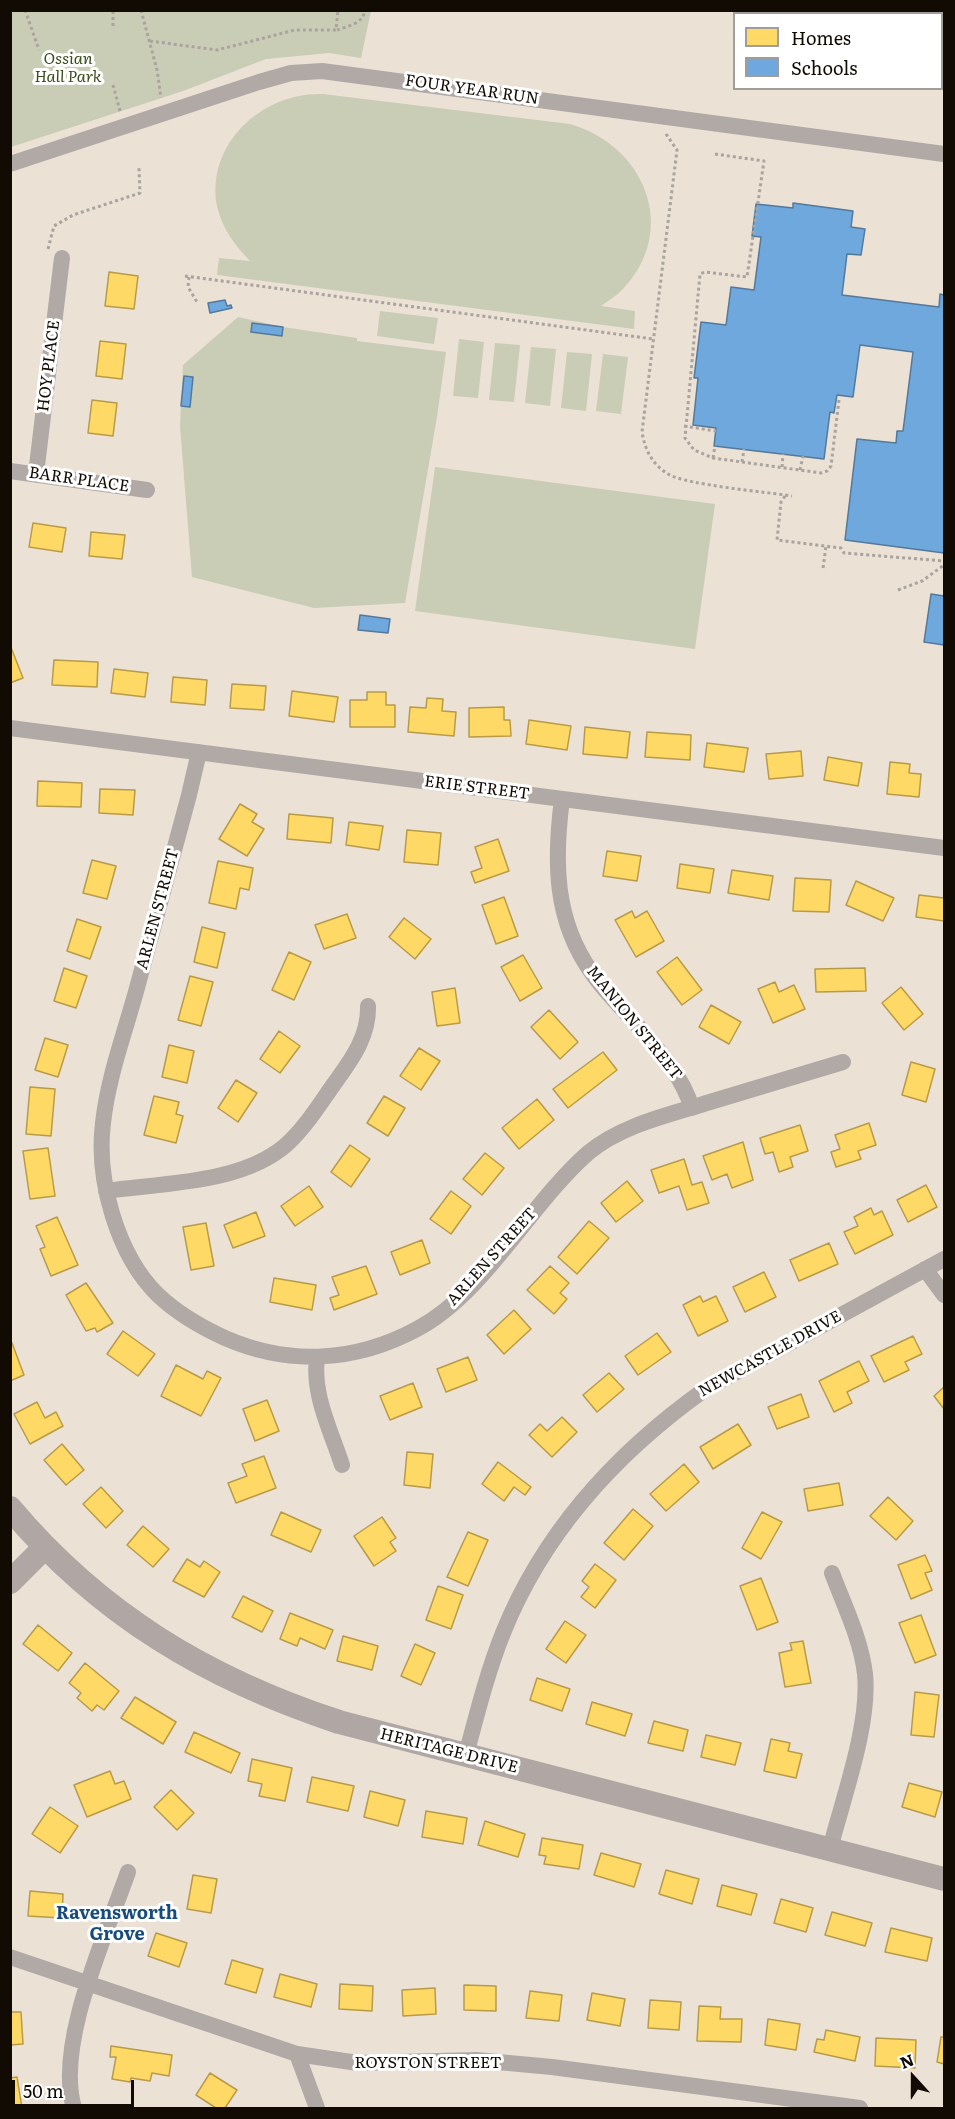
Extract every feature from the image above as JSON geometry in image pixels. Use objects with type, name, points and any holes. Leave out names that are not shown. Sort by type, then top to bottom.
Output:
[{"type":"street","name":"FOUR YEAR RUN","points":[[10,164],[267,79],[291,73],[322,71],[945,154]]},
{"type":"street","name":"HOY PLACE","points":[[36,474],[62,258]]},
{"type":"street","name":"BARR PLACE","points":[[10,471],[147,490]]},
{"type":"street","name":"ERIE STREET","points":[[10,728],[945,848]]},
{"type":"street","name":"ARLEN STREET","points":[[199,752],[105,1106],[102,1163],[106,1191],[114,1218],[132,1259],[144,1279],[168,1303],[214,1333],[241,1345],[284,1355],[317,1358],[374,1348],[392,1342],[432,1320],[463,1294],[559,1181],[591,1150],[616,1135],[692,1108],[843,1062]]},
{"type":"street","name":"MANION STREET","points":[[562,799],[556,867],[559,896],[570,931],[593,974],[673,1068],[685,1086],[692,1108]]},
{"type":"street","points":[[106,1191],[229,1174],[269,1158],[304,1126],[358,1050],[365,1032],[368,1006]]},
{"type":"street","name":"NEWCASTLE DRIVE","points":[[466,1755],[488,1675],[523,1590],[550,1544],[602,1477],[670,1414],[707,1388],[945,1259]]},
{"type":"street","points":[[925,1269],[945,1295]]},
{"type":"street","points":[[317,1358],[316,1381],[342,1465]]},
{"type":"street","name":"HERITAGE DRIVE","points":[[10,1508],[45,1547],[122,1615],[209,1670],[282,1704],[339,1722],[945,1879]]},
{"type":"street","points":[[10,1582],[45,1547]]},
{"type":"street","points":[[830,1849],[860,1729],[865,1697],[865,1673],[859,1648],[832,1573]]},
{"type":"street","points":[[74,2109],[69,2082],[69,2054],[89,1984],[128,1872]]},
{"type":"street","name":"ROYSTON STREET","points":[[10,1957],[297,2054],[358,2063],[476,2060],[759,2102],[860,2109]]},
{"type":"street","points":[[297,2054],[317,2109]]},
{"type":"path","points":[[25,10],[39,50]]},
{"type":"path","points":[[113,10],[113,26]]},
{"type":"path","points":[[141,10],[150,41],[161,98]]},
{"type":"path","points":[[336,30],[338,10]]},
{"type":"path","points":[[150,41],[217,50],[287,31],[336,30],[357,23],[364,17],[365,10]]},
{"type":"path","points":[[113,85],[120,113]]},
{"type":"path","points":[[664,133],[669,136],[677,150],[642,432],[645,446],[652,460],[675,478],[792,496]]},
{"type":"path","points":[[715,154],[764,161],[747,277],[705,272],[700,274],[684,426],[685,438],[694,450],[713,458],[821,473],[827,471],[831,466],[839,400]]},
{"type":"path","points":[[62,258],[48,249],[54,226],[74,215],[140,193],[139,168]]},
{"type":"path","points":[[196,302],[188,287],[187,276],[653,339]]},
{"type":"path","points":[[684,426],[716,431]]},
{"type":"path","points":[[713,458],[715,446]]},
{"type":"path","points":[[742,462],[744,449]]},
{"type":"path","points":[[782,467],[783,454]]},
{"type":"path","points":[[800,470],[803,456]]},
{"type":"path","points":[[786,495],[782,502],[777,540],[841,548],[844,553],[945,563]]},
{"type":"path","points":[[823,568],[826,546]]},
{"type":"path","points":[[898,590],[922,581],[945,563]]},
{"type":"green space","name":"Ossian Hall Park","points":[[10,11],[371,11],[361,58],[329,53],[266,59],[183,91],[11,147]]},
{"type":"green space","points":[[323,94],[570,124],[596,135],[618,150],[634,170],[646,192],[651,216],[649,241],[640,266],[623,289],[601,306],[635,311],[634,329],[217,275],[219,258],[250,261],[230,236],[217,206],[216,183],[220,162],[230,142],[243,126],[260,112],[280,102],[301,96]]},
{"type":"green space","points":[[380,311],[438,318],[434,344],[377,336]]},
{"type":"green space","points":[[238,317],[283,327],[357,338],[357,341],[446,352],[405,603],[314,608],[192,577],[180,426],[183,365]]},
{"type":"green space","points":[[459,339],[484,342],[478,398],[453,396]]},
{"type":"green space","points":[[495,343],[520,345],[514,402],[489,400]]},
{"type":"green space","points":[[531,347],[556,349],[550,406],[525,403]]},
{"type":"green space","points":[[567,352],[592,354],[586,411],[561,408]]},
{"type":"green space","points":[[603,354],[628,357],[621,414],[596,411]]},
{"type":"green space","points":[[435,467],[715,504],[695,649],[415,611]]},
{"type":"building: Homes","points":[[109,272],[138,276],[134,309],[105,306]]},
{"type":"building: Homes","points":[[100,341],[126,344],[122,379],[96,376]]},
{"type":"building: Homes","points":[[92,400],[117,403],[113,436],[88,433]]},
{"type":"building: Homes","points":[[33,523],[66,528],[62,552],[29,547]]},
{"type":"building: Homes","points":[[91,532],[125,535],[122,559],[89,556]]},
{"type":"building: Homes","points":[[10,645],[23,678],[10,683]]},
{"type":"building: Homes","points":[[54,660],[98,662],[97,687],[52,685]]},
{"type":"building: Homes","points":[[114,669],[148,673],[145,697],[111,693]]},
{"type":"building: Homes","points":[[173,677],[207,680],[205,705],[171,702]]},
{"type":"building: Homes","points":[[232,684],[266,686],[264,710],[230,708]]},
{"type":"building: Homes","points":[[292,691],[338,697],[334,722],[289,716]]},
{"type":"building: Homes","points":[[367,692],[386,692],[386,705],[395,705],[395,727],[350,727],[350,700],[367,700]]},
{"type":"building: Homes","points":[[427,698],[443,699],[442,711],[456,712],[454,736],[408,732],[410,707],[426,708]]},
{"type":"building: Homes","points":[[504,707],[504,720],[510,720],[511,736],[469,737],[469,708]]},
{"type":"building: Homes","points":[[529,720],[571,726],[567,750],[526,744]]},
{"type":"building: Homes","points":[[585,727],[630,732],[627,758],[583,754]]},
{"type":"building: Homes","points":[[647,732],[691,735],[690,760],[645,757]]},
{"type":"building: Homes","points":[[707,743],[748,748],[744,772],[704,767]]},
{"type":"building: Homes","points":[[801,751],[803,776],[769,779],[766,754]]},
{"type":"building: Homes","points":[[828,757],[862,763],[858,786],[824,780]]},
{"type":"building: Homes","points":[[890,762],[910,764],[909,773],[921,774],[919,797],[887,794]]},
{"type":"building: Homes","points":[[38,781],[82,783],[81,807],[37,806]]},
{"type":"building: Homes","points":[[100,789],[135,790],[133,815],[99,813]]},
{"type":"building: Homes","points":[[240,804],[257,814],[252,822],[264,829],[247,856],[219,839]]},
{"type":"building: Homes","points":[[289,814],[333,818],[331,843],[287,839]]},
{"type":"building: Homes","points":[[349,822],[383,826],[379,850],[346,845]]},
{"type":"building: Homes","points":[[407,830],[441,833],[438,865],[404,862]]},
{"type":"building: Homes","points":[[498,839],[509,871],[475,883],[471,872],[482,868],[475,847]]},
{"type":"building: Homes","points":[[607,851],[641,856],[637,881],[603,876]]},
{"type":"building: Homes","points":[[92,860],[116,866],[107,899],[83,893]]},
{"type":"building: Homes","points":[[218,861],[253,868],[249,890],[240,888],[236,909],[209,903]]},
{"type":"building: Homes","points":[[680,864],[714,869],[710,893],[677,888]]},
{"type":"building: Homes","points":[[732,870],[773,876],[769,900],[728,893]]},
{"type":"building: Homes","points":[[795,878],[831,880],[829,912],[793,911]]},
{"type":"building: Homes","points":[[856,881],[894,898],[883,921],[846,905]]},
{"type":"building: Homes","points":[[919,895],[944,898],[944,921],[916,917]]},
{"type":"building: Homes","points":[[504,897],[518,936],[496,944],[482,905]]},
{"type":"building: Homes","points":[[632,911],[635,918],[647,911],[664,941],[636,957],[615,920]]},
{"type":"building: Homes","points":[[347,914],[356,938],[324,949],[315,925]]},
{"type":"building: Homes","points":[[404,918],[431,939],[415,959],[389,937]]},
{"type":"building: Homes","points":[[77,919],[101,927],[90,959],[67,951]]},
{"type":"building: Homes","points":[[202,927],[225,933],[217,968],[194,962]]},
{"type":"building: Homes","points":[[289,952],[311,962],[294,1000],[272,990]]},
{"type":"building: Homes","points":[[523,955],[542,988],[520,1001],[501,967]]},
{"type":"building: Homes","points":[[677,957],[702,990],[682,1005],[657,972]]},
{"type":"building: Homes","points":[[64,968],[87,976],[76,1008],[54,1001]]},
{"type":"building: Homes","points":[[865,968],[866,991],[816,992],[815,969]]},
{"type":"building: Homes","points":[[190,976],[213,982],[201,1026],[178,1020]]},
{"type":"building: Homes","points":[[775,982],[779,992],[794,985],[805,1009],[773,1023],[758,989]]},
{"type":"building: Homes","points":[[901,987],[923,1014],[904,1030],[882,1003]]},
{"type":"building: Homes","points":[[455,988],[460,1023],[437,1026],[432,992]]},
{"type":"building: Homes","points":[[711,1005],[741,1022],[729,1044],[699,1027]]},
{"type":"building: Homes","points":[[549,1010],[578,1042],[560,1059],[531,1027]]},
{"type":"building: Homes","points":[[279,1031],[300,1046],[280,1073],[260,1059]]},
{"type":"building: Homes","points":[[45,1038],[68,1045],[58,1077],[35,1070]]},
{"type":"building: Homes","points":[[169,1045],[194,1051],[187,1083],[162,1077]]},
{"type":"building: Homes","points":[[419,1048],[440,1061],[421,1090],[400,1076]]},
{"type":"building: Homes","points":[[603,1052],[617,1070],[568,1108],[553,1089]]},
{"type":"building: Homes","points":[[911,1062],[935,1069],[926,1102],[902,1095]]},
{"type":"building: Homes","points":[[236,1080],[257,1093],[238,1122],[218,1108]]},
{"type":"building: Homes","points":[[30,1087],[55,1089],[51,1136],[26,1134]]},
{"type":"building: Homes","points":[[154,1096],[179,1102],[176,1114],[183,1116],[176,1143],[144,1135]]},
{"type":"building: Homes","points":[[384,1096],[405,1108],[388,1136],[367,1123]]},
{"type":"building: Homes","points":[[537,1099],[554,1120],[519,1149],[502,1128]]},
{"type":"building: Homes","points":[[869,1123],[876,1145],[858,1151],[861,1159],[836,1167],[831,1152],[840,1149],[835,1135]]},
{"type":"building: Homes","points":[[800,1125],[808,1151],[790,1157],[793,1167],[779,1172],[773,1152],[765,1154],[760,1138]]},
{"type":"building: Homes","points":[[743,1142],[753,1180],[732,1188],[727,1174],[712,1180],[703,1156]]},
{"type":"building: Homes","points":[[350,1145],[370,1159],[351,1187],[331,1172]]},
{"type":"building: Homes","points":[[48,1148],[55,1196],[30,1199],[23,1151]]},
{"type":"building: Homes","points":[[485,1153],[504,1168],[482,1195],[463,1179]]},
{"type":"building: Homes","points":[[684,1159],[692,1185],[702,1182],[709,1203],[687,1210],[679,1186],[659,1193],[651,1170]]},
{"type":"building: Homes","points":[[627,1181],[643,1201],[616,1222],[601,1203]]},
{"type":"building: Homes","points":[[926,1185],[937,1207],[908,1222],[897,1200]]},
{"type":"building: Homes","points":[[309,1186],[323,1207],[295,1226],[281,1206]]},
{"type":"building: Homes","points":[[451,1191],[471,1206],[451,1234],[430,1219]]},
{"type":"building: Homes","points":[[871,1208],[874,1215],[882,1211],[893,1235],[855,1254],[844,1232],[858,1226],[854,1217]]},
{"type":"building: Homes","points":[[256,1212],[265,1236],[233,1248],[224,1225]]},
{"type":"building: Homes","points":[[57,1217],[78,1265],[51,1276],[40,1249],[45,1247],[36,1226]]},
{"type":"building: Homes","points":[[589,1221],[609,1238],[577,1274],[558,1257]]},
{"type":"building: Homes","points":[[206,1223],[214,1266],[191,1270],[183,1227]]},
{"type":"building: Homes","points":[[422,1240],[430,1263],[400,1275],[391,1252]]},
{"type":"building: Homes","points":[[829,1243],[838,1264],[799,1281],[790,1260]]},
{"type":"building: Homes","points":[[366,1266],[377,1294],[334,1310],[330,1298],[339,1295],[332,1277]]},
{"type":"building: Homes","points":[[550,1266],[569,1283],[560,1293],[567,1299],[554,1314],[527,1290]]},
{"type":"building: Homes","points":[[764,1272],[776,1297],[745,1312],[733,1287]]},
{"type":"building: Homes","points":[[274,1278],[316,1285],[312,1310],[270,1302]]},
{"type":"building: Homes","points":[[86,1283],[113,1323],[97,1332],[95,1328],[86,1331],[66,1295]]},
{"type":"building: Homes","points":[[700,1296],[703,1302],[716,1296],[728,1321],[698,1336],[683,1305]]},
{"type":"building: Homes","points":[[514,1310],[531,1329],[504,1354],[487,1335]]},
{"type":"building: Homes","points":[[123,1331],[155,1354],[138,1376],[107,1354]]},
{"type":"building: Homes","points":[[657,1333],[671,1352],[638,1375],[625,1356]]},
{"type":"building: Homes","points":[[913,1336],[922,1354],[905,1362],[909,1370],[884,1382],[871,1356]]},
{"type":"building: Homes","points":[[12,1343],[24,1375],[10,1381],[10,1344]]},
{"type":"building: Homes","points":[[468,1357],[477,1380],[446,1392],[437,1369]]},
{"type":"building: Homes","points":[[859,1361],[869,1381],[847,1392],[852,1403],[834,1412],[819,1381]]},
{"type":"building: Homes","points":[[176,1365],[203,1379],[207,1371],[221,1378],[201,1416],[161,1396]]},
{"type":"building: Homes","points":[[609,1373],[624,1389],[597,1412],[583,1395]]},
{"type":"building: Homes","points":[[413,1383],[422,1407],[390,1420],[380,1396]]},
{"type":"building: Homes","points":[[944,1387],[944,1409],[934,1396]]},
{"type":"building: Homes","points":[[801,1394],[809,1417],[777,1429],[768,1407]]},
{"type":"building: Homes","points":[[267,1400],[279,1431],[255,1441],[243,1409]]},
{"type":"building: Homes","points":[[37,1402],[45,1418],[56,1412],[63,1426],[30,1444],[14,1414]]},
{"type":"building: Homes","points":[[562,1417],[577,1432],[552,1457],[529,1435],[540,1424],[547,1431]]},
{"type":"building: Homes","points":[[738,1424],[751,1445],[713,1469],[700,1447]]},
{"type":"building: Homes","points":[[62,1444],[84,1470],[66,1485],[44,1460]]},
{"type":"building: Homes","points":[[407,1452],[433,1454],[430,1488],[404,1485]]},
{"type":"building: Homes","points":[[264,1456],[276,1488],[236,1503],[228,1483],[247,1476],[242,1464]]},
{"type":"building: Homes","points":[[498,1462],[531,1487],[525,1495],[514,1487],[504,1501],[482,1484]]},
{"type":"building: Homes","points":[[684,1464],[699,1482],[666,1511],[650,1494]]},
{"type":"building: Homes","points":[[839,1483],[843,1505],[808,1511],[804,1489]]},
{"type":"building: Homes","points":[[101,1487],[123,1511],[106,1528],[83,1504]]},
{"type":"building: Homes","points":[[888,1497],[913,1521],[896,1540],[870,1516]]},
{"type":"building: Homes","points":[[633,1509],[653,1526],[624,1560],[604,1543]]},
{"type":"building: Homes","points":[[281,1512],[321,1530],[311,1552],[271,1535]]},
{"type":"building: Homes","points":[[762,1512],[782,1522],[761,1559],[742,1548]]},
{"type":"building: Homes","points":[[382,1517],[396,1538],[390,1542],[396,1551],[374,1566],[354,1536]]},
{"type":"building: Homes","points":[[143,1526],[169,1549],[153,1567],[127,1545]]},
{"type":"building: Homes","points":[[468,1532],[488,1540],[468,1586],[447,1577]]},
{"type":"building: Homes","points":[[925,1555],[932,1571],[925,1573],[932,1590],[911,1599],[898,1565]]},
{"type":"building: Homes","points":[[187,1559],[200,1567],[204,1561],[220,1572],[204,1597],[173,1581]]},
{"type":"building: Homes","points":[[595,1564],[616,1580],[595,1608],[581,1597],[589,1587],[582,1581]]},
{"type":"building: Homes","points":[[761,1578],[778,1622],[757,1630],[740,1586]]},
{"type":"building: Homes","points":[[438,1586],[463,1595],[451,1629],[426,1620]]},
{"type":"building: Homes","points":[[243,1596],[273,1611],[262,1632],[232,1617]]},
{"type":"building: Homes","points":[[290,1613],[333,1630],[325,1649],[300,1638],[297,1646],[280,1639]]},
{"type":"building: Homes","points":[[921,1615],[936,1655],[915,1663],[899,1623]]},
{"type":"building: Homes","points":[[565,1621],[586,1635],[566,1663],[546,1649]]},
{"type":"building: Homes","points":[[38,1625],[72,1653],[58,1671],[23,1644]]},
{"type":"building: Homes","points":[[343,1636],[378,1646],[372,1670],[337,1661]]},
{"type":"building: Homes","points":[[803,1641],[811,1683],[785,1687],[779,1653],[792,1650],[790,1643]]},
{"type":"building: Homes","points":[[415,1644],[435,1653],[421,1685],[401,1676]]},
{"type":"building: Homes","points":[[85,1663],[119,1691],[104,1710],[97,1705],[92,1711],[77,1698],[81,1693],[69,1683]]},
{"type":"building: Homes","points":[[537,1678],[570,1689],[562,1711],[530,1700]]},
{"type":"building: Homes","points":[[915,1692],[939,1695],[934,1737],[911,1735]]},
{"type":"building: Homes","points":[[135,1697],[176,1722],[163,1744],[121,1718]]},
{"type":"building: Homes","points":[[592,1702],[632,1714],[625,1736],[586,1724]]},
{"type":"building: Homes","points":[[654,1721],[688,1730],[683,1751],[648,1743]]},
{"type":"building: Homes","points":[[194,1732],[240,1753],[231,1773],[185,1752]]},
{"type":"building: Homes","points":[[706,1735],[741,1743],[735,1765],[701,1757]]},
{"type":"building: Homes","points":[[771,1739],[790,1743],[788,1751],[802,1754],[796,1778],[764,1771]]},
{"type":"building: Homes","points":[[252,1759],[292,1768],[285,1801],[259,1796],[262,1784],[248,1781]]},
{"type":"building: Homes","points":[[110,1771],[115,1784],[124,1781],[131,1799],[87,1817],[74,1785]]},
{"type":"building: Homes","points":[[312,1777],[354,1786],[348,1811],[307,1802]]},
{"type":"building: Homes","points":[[909,1783],[942,1792],[935,1817],[902,1807]]},
{"type":"building: Homes","points":[[171,1790],[194,1813],[177,1830],[154,1807]]},
{"type":"building: Homes","points":[[370,1791],[405,1800],[398,1826],[364,1817]]},
{"type":"building: Homes","points":[[50,1807],[78,1826],[60,1853],[32,1834]]},
{"type":"building: Homes","points":[[426,1811],[467,1818],[463,1844],[422,1837]]},
{"type":"building: Homes","points":[[485,1821],[525,1834],[518,1857],[478,1845]]},
{"type":"building: Homes","points":[[542,1838],[583,1845],[579,1869],[544,1864],[546,1856],[539,1855]]},
{"type":"building: Homes","points":[[601,1853],[641,1864],[634,1887],[594,1875]]},
{"type":"building: Homes","points":[[666,1870],[699,1879],[692,1904],[659,1894]]},
{"type":"building: Homes","points":[[193,1875],[217,1879],[211,1913],[187,1909]]},
{"type":"building: Homes","points":[[722,1885],[757,1894],[751,1915],[717,1906]]},
{"type":"building: Homes","points":[[30,1891],[63,1894],[62,1918],[28,1916]]},
{"type":"building: Homes","points":[[781,1899],[813,1908],[806,1932],[774,1923]]},
{"type":"building: Homes","points":[[832,1912],[872,1923],[865,1946],[825,1935]]},
{"type":"building: Homes","points":[[891,1928],[932,1938],[927,1961],[885,1952]]},
{"type":"building: Homes","points":[[156,1933],[187,1943],[179,1967],[148,1956]]},
{"type":"building: Homes","points":[[232,1960],[263,1969],[256,1993],[225,1984]]},
{"type":"building: Homes","points":[[280,1974],[317,1984],[311,2007],[274,1997]]},
{"type":"building: Homes","points":[[340,1984],[373,1986],[372,2011],[339,2009]]},
{"type":"building: Homes","points":[[464,1985],[496,1986],[496,2011],[464,2010]]},
{"type":"building: Homes","points":[[435,1988],[436,2014],[403,2016],[402,1990]]},
{"type":"building: Homes","points":[[530,1991],[562,1995],[559,2021],[526,2018]]},
{"type":"building: Homes","points":[[592,1993],[625,1999],[620,2026],[587,2020]]},
{"type":"building: Homes","points":[[650,2000],[681,2002],[679,2030],[648,2028]]},
{"type":"building: Homes","points":[[699,2006],[721,2007],[720,2019],[742,2019],[741,2042],[697,2041]]},
{"type":"building: Homes","points":[[10,2012],[21,2012],[23,2044],[10,2045]]},
{"type":"building: Homes","points":[[768,2019],[800,2024],[796,2050],[765,2045]]},
{"type":"building: Homes","points":[[826,2030],[860,2037],[855,2061],[814,2052],[817,2039],[824,2040]]},
{"type":"building: Homes","points":[[941,2037],[944,2037],[944,2064],[937,2062]]},
{"type":"building: Homes","points":[[876,2038],[916,2040],[915,2068],[875,2066]]},
{"type":"building: Homes","points":[[111,2046],[172,2055],[169,2076],[152,2073],[150,2081],[131,2078],[130,2082],[112,2079],[116,2057],[110,2057]]},
{"type":"building: Homes","points":[[210,2073],[237,2090],[225,2108],[216,2108],[196,2095]]},
{"type":"building: Homes","points":[[17,2077],[22,2108],[10,2108],[10,2078]]},
{"type":"building: Schools","points":[[793,203],[853,211],[851,227],[865,229],[861,255],[847,254],[842,295],[939,307],[940,294],[944,295],[944,553],[845,540],[857,439],[896,443],[897,431],[903,431],[913,352],[860,345],[853,397],[837,395],[834,413],[830,412],[824,459],[714,446],[716,428],[693,425],[698,378],[694,378],[701,322],[726,325],[731,287],[754,290],[761,237],[752,236],[756,204],[793,208]]},
{"type":"building: Schools","points":[[225,300],[227,306],[231,305],[232,308],[210,313],[208,303]]},
{"type":"building: Schools","points":[[252,323],[283,327],[282,336],[251,332]]},
{"type":"building: Schools","points":[[184,376],[193,377],[190,407],[181,406]]},
{"type":"building: Schools","points":[[931,594],[944,596],[944,645],[924,642]]},
{"type":"building: Schools","points":[[360,615],[390,619],[388,633],[358,630]]},
{"type":"district","name":"Ravensworth Grove","points":[[117,1924]]}]
